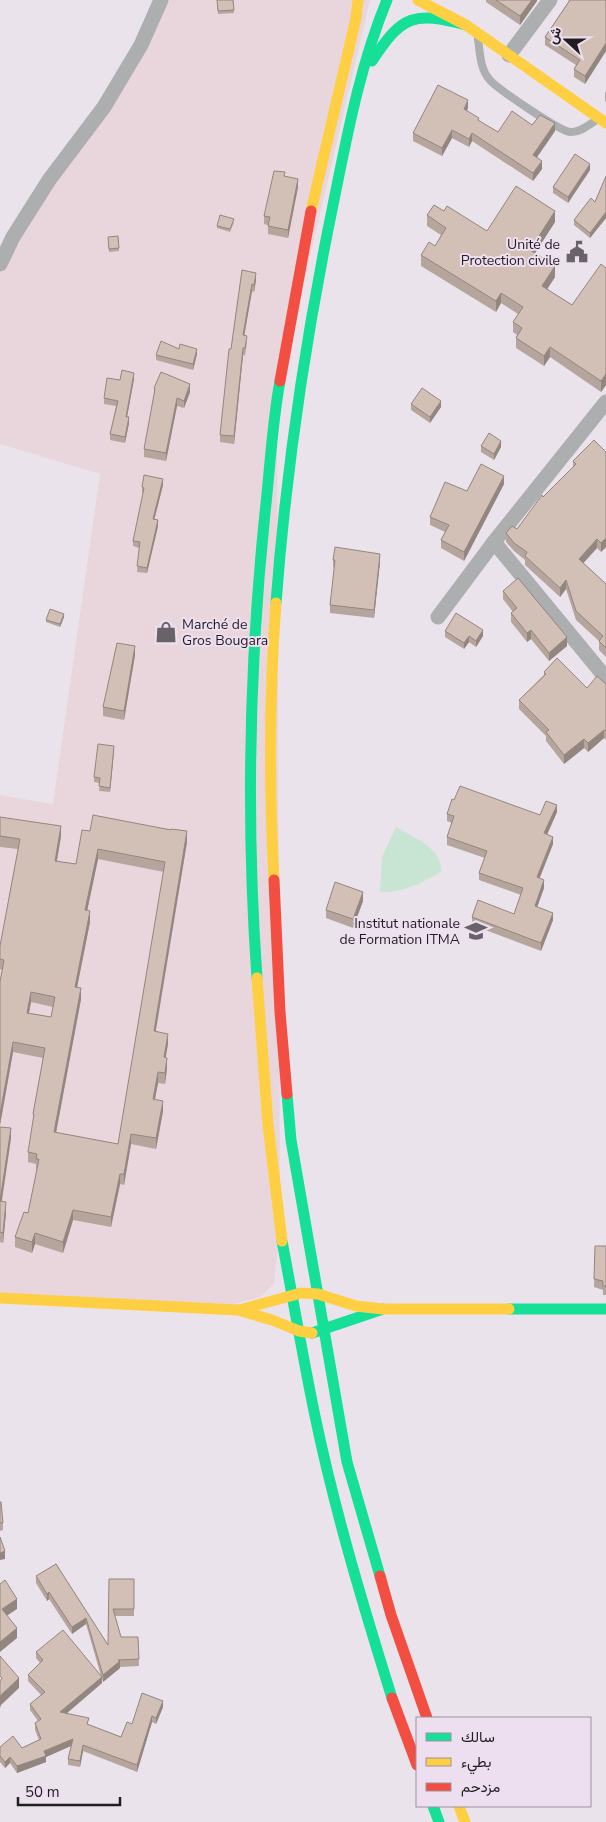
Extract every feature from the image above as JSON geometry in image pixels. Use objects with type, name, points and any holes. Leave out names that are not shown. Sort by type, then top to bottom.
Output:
[{"type":"main road","points":[[358,0],[356,18],[307,228],[277,398],[260,565],[252,680],[250,767],[251,858],[255,956],[268,1125],[280,1228],[315,1416],[333,1494],[363,1606],[394,1704],[416,1762]]},
{"type":"main road","points":[[387,0],[376,24],[337,183],[316,286],[291,449],[281,534],[273,642],[272,847],[280,1012],[291,1140],[347,1462],[391,1615],[427,1717]]},
{"type":"main road","points":[[418,0],[466,25],[603,121]]},
{"type":"main road","points":[[443,0],[466,25]]},
{"type":"main road","points":[[361,79],[385,40],[402,25],[426,17],[466,25]]},
{"type":"main road","points":[[238,1310],[293,1294],[318,1294],[356,1306],[383,1309],[606,1309]]},
{"type":"main road","points":[[0,1298],[238,1310],[272,1320],[299,1331],[312,1333],[383,1309]]},
{"type":"main road","points":[[433,1807],[439,1822]]},
{"type":"main road","points":[[459,1807],[465,1822]]},
{"type":"street","points":[[0,264],[13,237],[49,180],[104,107],[141,45],[161,0]]},
{"type":"street","points":[[509,55],[550,0]]},
{"type":"street","points":[[438,616],[494,542],[606,402]]},
{"type":"street","points":[[494,542],[606,678]]},
{"type":"lane","points":[[477,33],[481,61],[488,79],[525,106],[559,128],[570,132],[578,131],[603,121]]},
{"type":"shaded area","name":"Marché de Gros Bougara","points":[[161,0],[370,0],[277,398],[280,1228],[274,1284],[260,1297],[234,1304],[0,1298],[0,795],[53,804],[100,474],[0,444],[0,264],[105,107]]},
{"type":"green space","points":[[396,827],[426,844],[432,850],[437,856],[441,872],[412,886],[396,891],[380,892],[382,857]]},
{"type":"building","points":[[217,0],[233,0],[234,10],[218,11]]},
{"type":"building","points":[[496,0],[532,0],[520,16]]},
{"type":"building","points":[[570,0],[606,0],[606,43],[585,76],[574,69],[580,60],[545,37]]},
{"type":"building","points":[[438,85],[468,100],[464,109],[498,132],[512,111],[532,125],[540,115],[555,123],[533,155],[542,161],[533,173],[472,133],[469,139],[452,130],[442,148],[413,133]]},
{"type":"building","points":[[575,154],[590,164],[568,197],[553,187]]},
{"type":"building","points":[[274,171],[285,172],[284,176],[298,179],[288,230],[268,226],[270,217],[264,216]]},
{"type":"building","points":[[606,176],[606,212],[590,233],[574,220],[591,198],[595,202]]},
{"type":"building","points":[[516,186],[555,211],[530,250],[555,266],[542,286],[572,305],[601,264],[606,268],[606,374],[601,381],[550,347],[544,356],[516,338],[522,328],[513,322],[523,307],[501,293],[496,301],[421,255],[429,242],[435,246],[446,228],[427,215],[434,205],[444,211],[447,206],[487,231]]},
{"type":"building","points":[[220,215],[234,219],[230,229],[217,226]]},
{"type":"building","points":[[118,236],[119,248],[109,249],[108,237]]},
{"type":"building","points":[[242,270],[256,273],[254,285],[252,284],[243,335],[247,336],[245,348],[243,348],[234,436],[220,435],[229,349],[231,349]]},
{"type":"building","points":[[161,341],[179,349],[180,344],[197,349],[193,364],[156,355]]},
{"type":"building","points":[[122,370],[134,373],[126,417],[129,417],[125,437],[110,434],[118,401],[104,398],[107,378],[120,380]]},
{"type":"building","points":[[161,372],[190,384],[184,401],[177,398],[166,453],[144,449],[154,388]]},
{"type":"building","points":[[422,388],[441,401],[430,417],[411,404]]},
{"type":"building","points":[[489,433],[501,441],[494,454],[481,446]]},
{"type":"building","points":[[594,440],[606,452],[606,538],[601,543],[597,539],[579,559],[606,584],[606,648],[599,641],[603,636],[576,611],[566,580],[560,588],[525,556],[527,552],[514,543],[506,533],[512,526],[517,529],[542,495],[543,497],[576,464],[573,461]]},
{"type":"building","points":[[481,464],[504,476],[464,552],[441,540],[449,525],[430,517],[445,482],[467,491]]},
{"type":"building","points":[[144,475],[163,479],[153,519],[158,520],[147,568],[137,566],[140,542],[133,541],[144,488],[142,487]]},
{"type":"building","points":[[335,547],[380,554],[374,610],[330,605]]},
{"type":"building","points":[[518,578],[567,637],[549,653],[531,630],[527,633],[511,613],[517,608],[503,591]]},
{"type":"building","points":[[50,609],[64,614],[60,624],[46,620]]},
{"type":"building","points":[[456,613],[483,630],[476,641],[469,636],[464,643],[445,631]]},
{"type":"building","points":[[117,643],[135,646],[124,711],[103,707]]},
{"type":"building","points":[[557,658],[587,688],[597,676],[606,684],[606,731],[604,730],[588,743],[584,739],[564,755],[546,732],[549,730],[519,700],[546,674],[544,672]]},
{"type":"building","points":[[98,744],[114,746],[110,788],[99,786],[100,778],[94,777]]},
{"type":"building","points":[[460,786],[540,815],[546,801],[557,805],[544,833],[553,837],[537,877],[544,880],[535,906],[553,913],[541,943],[472,917],[478,900],[514,914],[523,888],[479,873],[487,851],[447,837],[454,816],[447,814],[452,799],[454,800]]},
{"type":"building","points":[[93,815],[171,830],[187,831],[154,1031],[168,1034],[164,1057],[167,1058],[165,1073],[158,1072],[153,1099],[163,1101],[156,1138],[131,1134],[124,1174],[120,1174],[111,1217],[73,1210],[63,1242],[35,1233],[32,1242],[15,1237],[24,1212],[28,1213],[39,1159],[36,1159],[37,1154],[28,1152],[45,1048],[13,1042],[0,1114],[0,982],[4,960],[0,959],[0,946],[20,839],[0,836],[0,817],[61,826],[55,861],[76,864],[82,830],[90,831]],"holes":[[[98,849],[165,862],[118,1144],[54,1132],[81,988],[75,987],[90,911],[85,910]],[[31,992],[55,997],[51,1017],[27,1013]]]},
{"type":"building","points":[[335,882],[363,892],[353,919],[326,910]]},
{"type":"building","points":[[0,1127],[11,1128],[0,1201]]},
{"type":"building","points":[[0,1201],[6,1202],[3,1233],[0,1232]]},
{"type":"building","points":[[595,1246],[606,1246],[606,1286],[603,1286],[603,1281],[594,1279]]},
{"type":"building","points":[[1,1502],[3,1523],[0,1523]]},
{"type":"building","points":[[0,1537],[5,1551],[0,1553]]},
{"type":"building","points":[[56,1564],[108,1645],[109,1579],[134,1579],[134,1609],[113,1609],[121,1637],[138,1637],[139,1659],[118,1660],[120,1661],[103,1675],[86,1618],[72,1627],[36,1576]]},
{"type":"building","points":[[5,1580],[17,1599],[2,1609],[17,1628],[0,1642],[0,1584]]},
{"type":"building","points":[[63,1630],[102,1677],[60,1712],[89,1718],[87,1724],[121,1737],[127,1722],[132,1724],[142,1693],[163,1701],[156,1718],[152,1716],[137,1765],[83,1745],[80,1761],[68,1759],[73,1739],[44,1751],[46,1756],[17,1766],[10,1757],[5,1762],[0,1756],[0,1747],[13,1736],[22,1748],[41,1739],[35,1723],[41,1719],[30,1704],[45,1692],[28,1675],[43,1660],[36,1652]]},
{"type":"building","points":[[0,1656],[19,1678],[0,1696],[0,1681],[2,1678],[0,1676]]},
{"type":"traffic: fast","points":[[276,603],[291,453],[323,254],[355,101],[369,50],[387,0]]},
{"type":"traffic: fast","points":[[372,61],[392,34],[411,20],[434,18],[466,25]]},
{"type":"traffic: fast","points":[[257,978],[250,803],[255,629],[273,430],[280,381]]},
{"type":"traffic: fast","points":[[287,1094],[291,1140],[347,1462],[380,1576]]},
{"type":"traffic: fast","points":[[282,1241],[331,1487],[360,1593],[392,1698]]},
{"type":"traffic: fast","points":[[312,1333],[383,1309]]},
{"type":"traffic: fast","points":[[509,1309],[606,1309]]},
{"type":"traffic: fast","points":[[433,1807],[439,1822]]},
{"type":"traffic: slow","points":[[311,211],[356,18],[358,0]]},
{"type":"traffic: slow","points":[[418,0],[466,25],[606,123]]},
{"type":"traffic: slow","points":[[274,880],[270,741],[276,603]]},
{"type":"traffic: slow","points":[[257,978],[268,1125],[282,1241]]},
{"type":"traffic: slow","points":[[239,1310],[301,1293],[318,1294],[356,1306],[383,1309],[509,1309]]},
{"type":"traffic: slow","points":[[0,1298],[238,1310],[272,1320],[299,1331],[312,1333]]},
{"type":"traffic: slow","points":[[459,1807],[465,1822]]},
{"type":"traffic: jam","points":[[280,381],[311,211]]},
{"type":"traffic: jam","points":[[274,880],[280,1012],[287,1094]]},
{"type":"traffic: jam","points":[[380,1576],[391,1615],[427,1717]]},
{"type":"traffic: jam","points":[[392,1698],[416,1762]]},
{"type":"place","name":"Unité de Protection civile","points":[[577,252]]},
{"type":"place","name":"Marché de Gros Bougara","points":[[166,632]]},
{"type":"place","name":"Institut nationale de Formation ITMA","points":[[476,931]]}]
